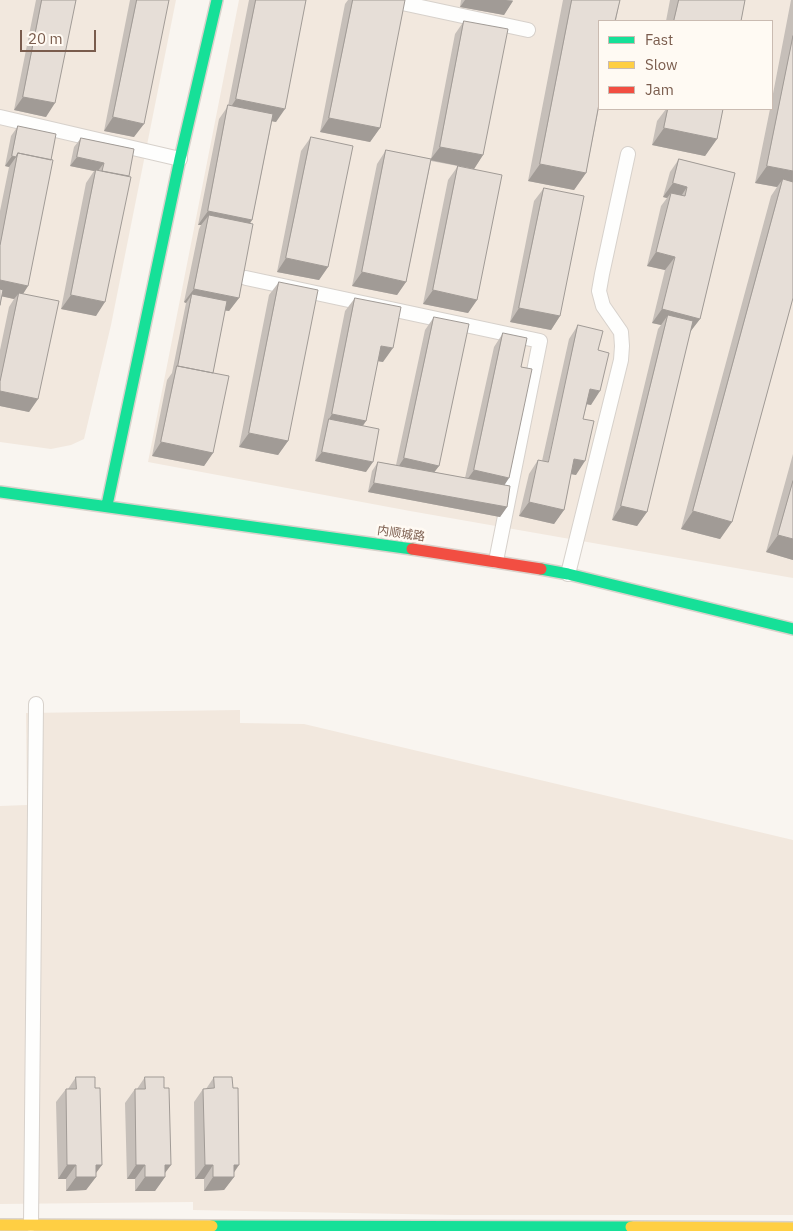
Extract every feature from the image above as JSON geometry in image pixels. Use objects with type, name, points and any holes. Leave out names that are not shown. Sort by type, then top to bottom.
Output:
[{"type":"street","points":[[107,506],[180,159],[217,0]]},
{"type":"street","name":"内顺城路","points":[[0,492],[496,561],[568,574],[793,629]]},
{"type":"street","points":[[0,1224],[793,1228]]},
{"type":"lane","points":[[388,0],[528,30]]},
{"type":"lane","points":[[0,116],[180,159]]},
{"type":"lane","points":[[568,574],[621,360],[620,332],[603,306],[599,291],[628,154]]},
{"type":"lane","points":[[246,278],[540,342],[496,561]]},
{"type":"lane","points":[[31,1224],[36,704]]},
{"type":"shaded area","points":[[0,0],[176,0],[111,325],[84,439],[71,445],[51,449],[0,442]]},
{"type":"shaded area","points":[[239,0],[793,0],[793,578],[410,511],[148,462]]},
{"type":"shaded area","points":[[240,710],[240,723],[304,724],[793,840],[793,1215],[455,1215],[193,1210],[193,1202],[0,1204],[0,806],[27,805],[26,713]]},
{"type":"building","points":[[42,0],[76,0],[55,103],[23,97]]},
{"type":"building","points":[[137,0],[169,0],[144,124],[113,117]]},
{"type":"building","points":[[256,0],[306,0],[285,109],[236,99]]},
{"type":"building","points":[[353,0],[405,0],[380,128],[329,118]]},
{"type":"building","points":[[572,0],[620,0],[615,20],[598,20],[598,109],[586,173],[540,164]]},
{"type":"building","points":[[679,0],[745,0],[741,20],[674,20]]},
{"type":"building","points":[[464,21],[508,29],[483,155],[440,147]]},
{"type":"building","points":[[793,36],[793,171],[767,166]]},
{"type":"building","points":[[228,105],[273,114],[252,220],[208,211]]},
{"type":"building","points":[[668,110],[723,110],[717,139],[664,128]]},
{"type":"building","points":[[18,126],[56,134],[51,160],[18,153],[16,157],[12,156]]},
{"type":"building","points":[[311,137],[353,146],[328,267],[286,258]]},
{"type":"building","points":[[81,138],[134,149],[129,176],[102,171],[104,163],[77,157]]},
{"type":"building","points":[[386,150],[431,159],[406,282],[362,272]]},
{"type":"building","points":[[18,153],[53,160],[28,286],[0,280],[0,246]]},
{"type":"building","points":[[679,159],[735,173],[700,319],[662,309],[675,257],[656,252],[671,193],[685,196],[687,187],[673,183]]},
{"type":"building","points":[[458,166],[502,175],[477,300],[433,290]]},
{"type":"building","points":[[96,170],[131,177],[105,302],[71,295]]},
{"type":"building","points":[[783,179],[793,182],[793,298],[732,522],[693,511]]},
{"type":"building","points":[[544,188],[584,196],[560,316],[519,308]]},
{"type":"building","points":[[209,215],[253,224],[239,298],[194,289]]},
{"type":"building","points":[[279,282],[318,290],[288,441],[249,433]]},
{"type":"building","points":[[0,289],[3,290],[0,305]]},
{"type":"building","points":[[19,293],[59,301],[38,399],[0,391],[0,382]]},
{"type":"building","points":[[192,294],[227,301],[213,373],[178,366]]},
{"type":"building","points":[[355,298],[401,307],[393,348],[381,346],[366,421],[332,414]]},
{"type":"building","points":[[668,315],[693,321],[647,512],[621,506]]},
{"type":"building","points":[[434,317],[469,324],[439,466],[404,458]]},
{"type":"building","points":[[578,325],[603,331],[598,350],[609,353],[600,391],[590,389],[583,419],[594,421],[585,461],[574,459],[564,510],[529,502],[538,460],[548,462]]},
{"type":"building","points":[[503,333],[527,338],[521,367],[532,369],[509,478],[474,470]]},
{"type":"building","points":[[177,366],[229,376],[213,453],[161,442]]},
{"type":"building","points":[[329,419],[379,429],[373,462],[322,452]]},
{"type":"building","points":[[378,462],[510,486],[507,507],[374,483]]},
{"type":"building","points":[[793,481],[793,539],[778,535]]},
{"type":"building","points":[[76,1077],[95,1077],[95,1088],[100,1088],[102,1165],[96,1165],[96,1177],[76,1177],[76,1165],[67,1165],[66,1089],[76,1089]]},
{"type":"building","points":[[145,1077],[164,1077],[164,1088],[169,1088],[171,1165],[165,1165],[165,1177],[145,1177],[145,1165],[136,1165],[135,1089],[145,1089]]},
{"type":"building","points":[[214,1077],[232,1077],[233,1088],[238,1088],[239,1165],[234,1165],[234,1177],[213,1177],[213,1165],[205,1165],[203,1089],[214,1088]]},
{"type":"traffic: fast","points":[[107,505],[180,159],[217,0]]},
{"type":"traffic: fast","points":[[0,492],[412,549]]},
{"type":"traffic: fast","points":[[541,569],[793,629]]},
{"type":"traffic: fast","points":[[212,1226],[631,1227]]},
{"type":"traffic: slow","points":[[0,1225],[212,1226]]},
{"type":"traffic: slow","points":[[631,1227],[793,1228]]},
{"type":"traffic: jam","points":[[412,549],[541,569]]}]
